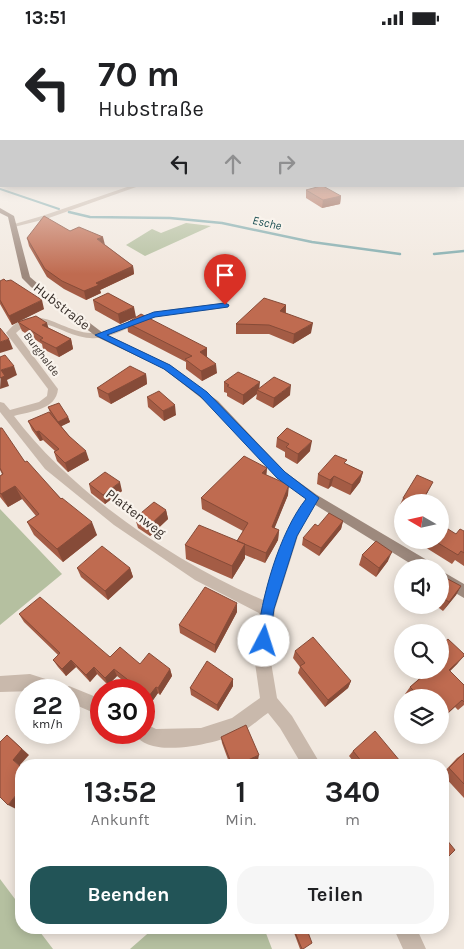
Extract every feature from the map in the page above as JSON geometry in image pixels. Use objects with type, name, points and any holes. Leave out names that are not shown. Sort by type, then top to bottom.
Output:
[{"type":"street","points":[[0,210],[11,216],[14,225],[44,218],[128,189]]},
{"type":"street","name":"Hubstraße","points":[[14,225],[26,278],[100,335],[167,367],[204,394],[281,475],[313,498],[414,559]]},
{"type":"street","points":[[100,335],[154,314],[225,305]]},
{"type":"street","name":"Burghalde","points":[[3,410],[43,405],[52,397],[53,389],[11,333],[17,324],[31,320],[48,321],[90,336],[100,335]]},
{"type":"street","name":"Plattenweg","points":[[3,410],[36,451],[62,477],[117,520],[182,567],[225,592],[267,609]]},
{"type":"street","points":[[308,759],[286,722],[269,702],[262,656],[267,609],[291,536],[304,510],[313,498]]},
{"type":"street","points":[[449,582],[464,592]]},
{"type":"street","points":[[0,684],[15,683]]},
{"type":"street","points":[[155,738],[201,737],[236,725],[269,702]]},
{"type":"street","points":[[407,934],[414,949]]},
{"type":"green space","points":[[186,223],[211,226],[145,256],[126,245],[152,229],[161,233]]},
{"type":"green space","points":[[0,509],[62,574],[0,625]]},
{"type":"green space","points":[[0,879],[15,899],[15,934],[42,934],[53,949],[0,949]]},
{"type":"green space","points":[[147,934],[266,934],[272,949],[130,949]]},
{"type":"building","points":[[328,189],[341,196],[323,200],[306,190]]},
{"type":"building","points":[[44,216],[70,231],[79,227],[103,237],[97,239],[133,266],[96,283],[99,285],[84,291],[62,281],[45,269],[27,238]]},
{"type":"building","points":[[4,279],[6,281],[11,280],[42,300],[9,316],[0,300],[0,281]]},
{"type":"building","points":[[108,293],[134,307],[118,314],[93,300]]},
{"type":"building","points":[[264,298],[286,305],[280,311],[313,323],[294,334],[269,325],[236,324]]},
{"type":"building","points":[[141,314],[207,348],[200,352],[216,364],[201,371],[185,359],[192,356],[127,323]]},
{"type":"building","points":[[36,316],[47,323],[42,325],[71,339],[56,348],[40,340],[43,338],[18,322]]},
{"type":"building","points":[[0,328],[9,339],[0,342]]},
{"type":"building","points":[[5,355],[14,366],[1,370],[5,376],[0,378],[0,357]]},
{"type":"building","points":[[130,366],[146,374],[108,394],[97,388]]},
{"type":"building","points":[[238,372],[260,382],[243,395],[227,386],[229,385],[224,382]]},
{"type":"building","points":[[274,377],[291,385],[274,398],[257,390]]},
{"type":"building","points":[[159,391],[175,405],[163,411],[147,397]]},
{"type":"building","points":[[59,403],[68,417],[58,422],[48,407]]},
{"type":"building","points":[[49,412],[69,436],[86,451],[65,463],[54,452],[59,449],[39,431],[36,432],[28,421]]},
{"type":"building","points":[[0,428],[2,428],[25,462],[27,461],[61,499],[92,522],[57,549],[27,522],[39,514],[15,486],[0,493],[0,476],[3,474],[0,468]]},
{"type":"building","points":[[287,428],[312,441],[298,454],[286,447],[289,444],[277,438]]},
{"type":"building","points":[[335,455],[347,460],[344,463],[363,472],[352,485],[334,476],[330,480],[318,474]]},
{"type":"building","points":[[244,456],[267,468],[262,473],[289,485],[272,527],[279,530],[266,553],[237,541],[248,523],[201,498]]},
{"type":"building","points":[[105,472],[120,482],[103,495],[89,484]]},
{"type":"building","points":[[417,475],[433,482],[426,494],[405,494]]},
{"type":"building","points":[[154,502],[166,510],[148,527],[135,518]]},
{"type":"building","points":[[329,513],[343,521],[321,548],[303,538],[315,524],[318,526]]},
{"type":"building","points":[[199,525],[245,544],[232,566],[185,545]]},
{"type":"building","points":[[460,529],[464,531],[464,553],[461,551],[458,555],[448,549],[449,530],[456,534]]},
{"type":"building","points":[[376,541],[392,552],[379,568],[362,555]]},
{"type":"building","points":[[102,546],[130,568],[105,591],[77,568]]},
{"type":"building","points":[[449,580],[461,586],[449,602]]},
{"type":"building","points":[[205,587],[237,603],[215,645],[179,625]]},
{"type":"building","points":[[40,597],[110,657],[120,647],[140,664],[149,653],[170,669],[158,688],[155,688],[155,679],[127,679],[114,669],[105,678],[94,667],[86,675],[71,660],[62,669],[53,660],[60,653],[19,614]]},
{"type":"building","points":[[313,637],[351,681],[328,700],[300,666],[305,663],[295,651]]},
{"type":"building","points":[[449,640],[464,654],[449,670]]},
{"type":"building","points":[[207,661],[233,679],[217,705],[190,688]]},
{"type":"building","points":[[449,670],[464,685],[464,702],[462,700],[449,712],[449,689],[412,689],[410,687],[419,679],[449,679]]},
{"type":"building","points":[[246,725],[259,755],[250,759],[230,759],[221,737]]},
{"type":"building","points":[[375,731],[398,759],[360,759],[353,751]]},
{"type":"building","points":[[7,735],[22,749],[13,760],[15,762],[15,796],[8,805],[0,797],[0,742]]},
{"type":"building","points":[[464,753],[464,784],[449,768]]},
{"type":"building","points":[[449,843],[455,850],[449,856]]},
{"type":"building","points":[[296,934],[309,934],[312,943],[302,949]]},
{"type":"waterway","name":"Esche","points":[[0,189],[59,209]]},
{"type":"waterway","name":"Esche","points":[[69,212],[90,217],[170,218],[222,223],[312,242],[400,254]]},
{"type":"waterway","name":"Esche","points":[[434,254],[464,251]]},
{"type":"route","points":[[225,305],[154,314],[100,335],[167,367],[204,394],[281,475],[313,498],[308,503],[291,536],[267,609],[264,641]]}]
